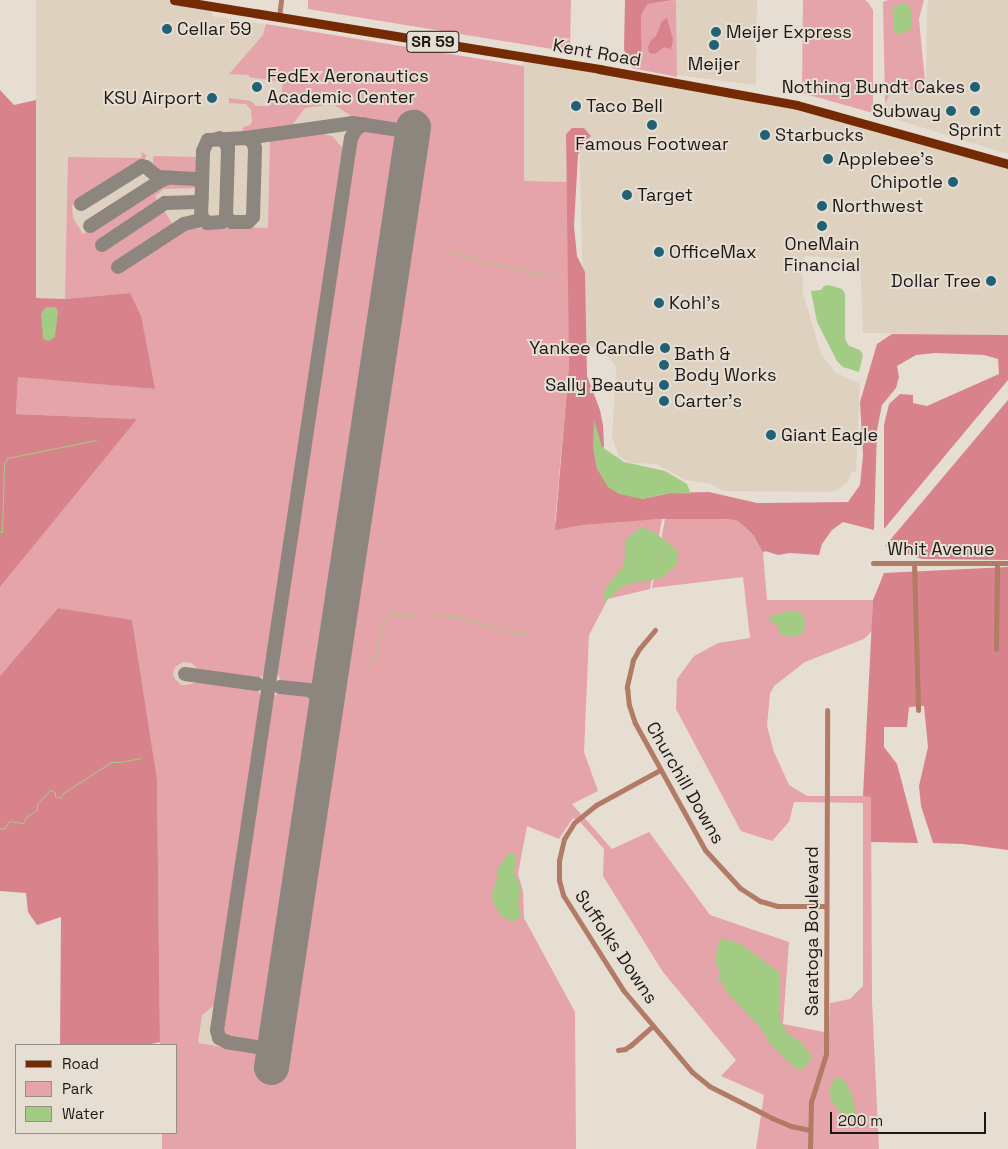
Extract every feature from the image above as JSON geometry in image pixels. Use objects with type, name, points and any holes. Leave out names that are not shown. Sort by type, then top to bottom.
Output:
[{"type":"main road","name":"Kent Road","points":[[174,0],[191,1],[605,70],[796,105],[1008,164]]},
{"type":"street","points":[[279,17],[281,0]]},
{"type":"street","name":"Whit Avenue","points":[[874,562],[914,564],[1008,563]]},
{"type":"street","points":[[996,649],[997,563]]},
{"type":"street","points":[[914,564],[918,710]]},
{"type":"street","name":"Churchill Downs","points":[[655,630],[639,649],[633,660],[628,695],[635,723],[705,850],[748,895],[760,901],[778,906],[825,906]]},
{"type":"street","name":"Saratoga Boulevard","points":[[810,1149],[811,1102],[826,1054],[826,710]]},
{"type":"street","name":"Suffolks Downs","points":[[660,770],[596,805],[579,818],[564,839],[558,866],[560,886],[567,903],[623,990],[692,1072],[704,1083],[782,1124],[810,1130]]},
{"type":"street","points":[[618,1050],[625,1049],[631,1045],[653,1026]]},
{"type":"shaded area","points":[[36,0],[174,0],[213,6],[212,16],[523,66],[523,58],[815,112],[1008,165],[1008,335],[863,333],[860,260],[805,256],[802,261],[803,293],[821,354],[836,373],[860,384],[856,472],[851,473],[848,482],[837,490],[828,492],[723,491],[711,484],[685,480],[656,464],[631,463],[619,457],[612,437],[616,367],[608,357],[587,344],[584,331],[579,130],[566,134],[569,365],[555,522],[449,957],[449,1114],[162,1149],[162,1134],[178,1134],[178,1044],[160,1044],[157,779],[58,608],[0,676],[0,587],[136,419],[18,376],[66,381],[36,298]]},
{"type":"shaded area","points":[[625,0],[674,0],[648,4],[644,10],[641,16],[642,58],[641,64],[638,65],[633,64],[627,59],[624,49]]},
{"type":"shaded area","points":[[676,0],[757,0],[756,85],[677,75]]},
{"type":"shaded area","points":[[929,0],[1008,0],[1008,154],[885,116],[885,104],[892,90],[923,90],[926,78],[927,6]]},
{"type":"shaded area","points":[[667,18],[673,40],[671,49],[664,47],[655,54],[649,53],[648,47],[651,40],[656,36],[662,21]]},
{"type":"shaded area","points":[[0,90],[14,105],[36,100],[36,298],[65,299],[130,293],[141,316],[155,389],[18,377],[16,414],[137,419],[0,587]]},
{"type":"shaded area","points":[[572,128],[584,128],[591,136],[583,143],[578,155],[574,226],[577,256],[585,272],[587,376],[600,410],[603,425],[604,446],[597,469],[642,499],[670,493],[709,492],[757,503],[848,502],[860,485],[863,455],[860,402],[877,344],[892,334],[1008,335],[1008,380],[884,529],[884,425],[889,404],[900,394],[913,395],[913,403],[927,406],[999,374],[998,359],[984,355],[935,353],[916,355],[897,366],[899,377],[896,388],[882,405],[877,430],[874,530],[843,522],[832,530],[822,544],[819,555],[790,553],[778,555],[765,551],[763,553],[754,536],[736,520],[659,519],[582,525],[555,530],[569,365],[566,134]]},
{"type":"shaded area","points":[[1008,400],[1008,560],[922,559],[885,546]]},
{"type":"shaded area","points":[[1008,567],[1008,850],[963,844],[933,843],[921,806],[919,786],[928,747],[924,706],[909,707],[907,727],[884,727],[884,747],[897,764],[918,843],[871,842],[871,797],[863,796],[873,600],[884,573]]},
{"type":"shaded area","points":[[58,608],[132,620],[157,779],[160,1042],[151,1044],[60,1044],[61,917],[37,925],[28,912],[26,893],[0,891],[0,676]]},
{"type":"green space","points":[[308,0],[571,0],[570,52],[308,9]]},
{"type":"green space","points":[[676,0],[677,77],[632,68],[633,64],[638,65],[642,58],[641,16],[644,10],[648,4]]},
{"type":"green space","points":[[803,0],[865,0],[873,10],[873,113],[802,93]]},
{"type":"green space","points":[[888,0],[924,0],[919,19],[925,81],[923,90],[892,90],[885,104],[883,2]]},
{"type":"green space","points":[[266,24],[524,66],[524,181],[568,182],[569,365],[555,522],[662,519],[650,589],[608,599],[589,635],[584,752],[598,791],[572,804],[612,849],[649,832],[710,915],[789,942],[783,1024],[829,1033],[830,1003],[850,999],[863,986],[863,803],[794,802],[789,822],[772,841],[741,831],[676,709],[677,679],[694,656],[718,643],[750,638],[743,577],[652,588],[665,519],[736,520],[745,527],[754,536],[763,553],[767,600],[873,600],[872,631],[864,639],[805,662],[774,686],[770,694],[767,726],[774,752],[789,785],[807,796],[871,796],[872,1001],[879,1149],[756,1149],[764,1095],[721,1076],[736,1060],[663,972],[603,876],[604,849],[581,823],[573,818],[559,839],[527,826],[518,874],[523,891],[524,918],[575,1012],[576,1149],[162,1149],[162,1134],[178,1134],[178,1044],[160,1044],[157,779],[132,621],[58,608],[0,676],[0,587],[136,419],[16,414],[18,376],[154,389],[130,293],[65,299],[68,157],[141,158],[142,152],[146,155],[146,158],[72,206],[73,218],[83,234],[163,183],[197,184],[197,188],[164,189],[155,196],[160,205],[100,243],[103,247],[163,209],[175,228],[115,266],[118,271],[183,229],[268,228],[270,141],[318,133],[332,136],[342,147],[343,161],[266,670],[261,677],[253,678],[200,671],[192,663],[183,662],[175,667],[173,674],[181,685],[201,681],[249,688],[258,691],[262,698],[216,1004],[202,1015],[198,1043],[266,1054],[264,1065],[279,1068],[420,128],[353,117],[333,104],[305,108],[291,127],[242,133],[243,127],[250,125],[252,121],[251,110],[246,104],[229,103],[229,98],[251,101],[256,106],[269,106],[270,102],[280,104],[283,82],[249,77],[249,75],[229,74],[263,35]]},
{"type":"green space","points":[[365,129],[397,135],[401,139],[402,147],[322,680],[317,685],[307,686],[282,682],[276,671],[356,140],[359,133]]},
{"type":"green space","points":[[153,157],[198,157],[197,172],[195,174],[159,172],[153,164]]},
{"type":"green space","points":[[280,693],[312,697],[316,702],[318,710],[268,1038],[264,1044],[229,1038],[224,1034],[222,1026],[271,703],[274,696]]},
{"type":"water","points":[[907,3],[912,12],[911,29],[901,34],[896,34],[894,31],[893,6]]},
{"type":"water","points":[[829,285],[842,289],[845,294],[845,339],[849,346],[860,350],[863,355],[859,372],[843,367],[837,361],[817,322],[811,291],[821,290],[824,286]]},
{"type":"water","points":[[46,307],[55,307],[58,310],[55,337],[49,341],[43,339],[41,314]]},
{"type":"water","points":[[594,420],[602,447],[624,462],[665,471],[687,484],[691,494],[670,493],[642,499],[619,494],[608,487],[597,469],[593,449]]},
{"type":"water","points":[[642,527],[654,532],[677,550],[678,563],[662,578],[628,584],[606,601],[603,598],[607,585],[624,566],[626,539]]},
{"type":"water","points":[[788,611],[799,612],[805,619],[804,632],[795,637],[781,635],[777,625],[768,620],[771,616]]},
{"type":"water","points":[[508,853],[514,854],[517,857],[514,872],[521,889],[518,905],[521,916],[513,922],[501,916],[492,899],[493,888],[498,876],[497,870]]},
{"type":"water","points":[[723,938],[741,944],[780,973],[779,1018],[788,1034],[801,1042],[812,1057],[803,1070],[795,1068],[772,1046],[759,1026],[726,991],[722,981],[719,982],[717,980],[721,975],[715,961],[719,941]]},
{"type":"water","points":[[835,1077],[843,1079],[852,1094],[856,1115],[853,1119],[842,1115],[831,1100],[829,1091]]},
{"type":"waterway","points":[[447,252],[527,272],[552,276]]},
{"type":"waterway","points":[[0,532],[2,532],[4,464],[7,458],[96,440]]},
{"type":"waterway","points":[[368,663],[374,658],[382,626],[388,615],[393,614],[455,616],[503,630],[530,635]]},
{"type":"waterway","points":[[0,828],[4,829],[9,821],[23,823],[27,816],[37,810],[37,804],[50,790],[55,792],[55,796],[61,798],[62,794],[111,762],[141,758]]},
{"type":"taxiway","points":[[118,267],[184,224],[201,220],[203,151],[208,140],[246,138],[353,123],[399,130],[406,138],[409,154]]},
{"type":"taxiway","points":[[275,1041],[272,1046],[263,1048],[227,1042],[219,1038],[217,1030],[351,138],[356,129],[365,124]]},
{"type":"taxiway","points":[[202,217],[207,223],[222,222],[226,217],[228,148],[225,142],[219,138]]},
{"type":"taxiway","points":[[226,217],[232,222],[248,222],[253,217],[255,148],[252,141],[246,138]]},
{"type":"taxiway","points":[[81,204],[142,166],[158,177],[197,179],[202,183]]},
{"type":"taxiway","points":[[90,226],[160,181],[168,178]]},
{"type":"taxiway","points":[[102,245],[165,203],[197,202],[202,198]]},
{"type":"taxiway","points":[[185,674],[257,684]]},
{"type":"taxiway","points":[[280,687],[316,691],[325,686],[330,676]]},
{"type":"taxiway","points":[[311,691],[323,702],[324,717]]},
{"type":"runway","points":[[271,1067],[413,127]]},
{"type":"place","name":"Cellar 59","points":[[167,29]]},
{"type":"place","name":"Meijer Express","points":[[716,32]]},
{"type":"place","name":"Meijer","points":[[714,45]]},
{"type":"place","name":"FedEx Aeronautics Academic Center","points":[[257,87]]},
{"type":"place","name":"Nothing Bundt Cakes","points":[[975,87]]},
{"type":"place","name":"KSU Airport","points":[[212,98]]},
{"type":"place","name":"Taco Bell","points":[[576,106]]},
{"type":"place","name":"Subway","points":[[951,111]]},
{"type":"place","name":"Sprint","points":[[975,111]]},
{"type":"place","name":"Famous Footwear","points":[[652,125]]},
{"type":"place","name":"Starbucks","points":[[765,135]]},
{"type":"place","name":"Applebee's","points":[[828,159]]},
{"type":"place","name":"Chipotle","points":[[953,182]]},
{"type":"place","name":"Target","points":[[627,195]]},
{"type":"place","name":"Northwest","points":[[822,206]]},
{"type":"place","name":"OneMain Financial","points":[[822,226]]},
{"type":"place","name":"OfficeMax","points":[[659,252]]},
{"type":"place","name":"Dollar Tree","points":[[991,281]]},
{"type":"place","name":"Kohl's","points":[[659,303]]},
{"type":"place","name":"Yankee Candle","points":[[665,348]]},
{"type":"place","name":"Bath & Body Works","points":[[664,365]]},
{"type":"place","name":"Sally Beauty","points":[[664,385]]},
{"type":"place","name":"Carter's","points":[[664,401]]},
{"type":"place","name":"Giant Eagle","points":[[771,435]]}]
